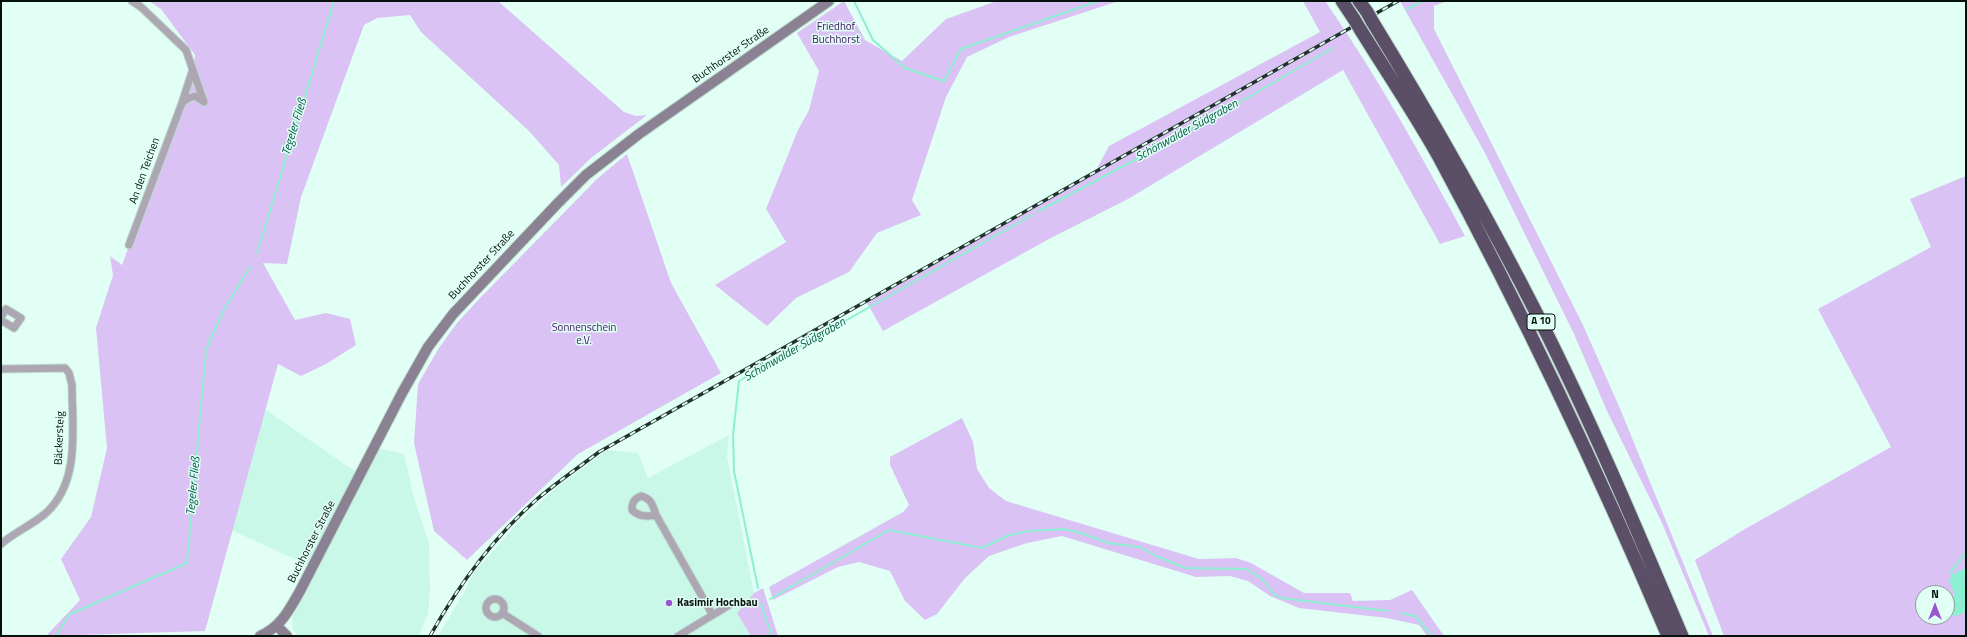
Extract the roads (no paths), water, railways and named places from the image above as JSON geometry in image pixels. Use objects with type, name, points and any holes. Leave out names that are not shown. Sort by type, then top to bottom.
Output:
[{"type":"highway","name":"A 10","points":[[1342,1],[1438,156],[1516,304],[1595,468],[1668,636]]},
{"type":"highway","name":"A 10","points":[[1359,1],[1429,115],[1495,234],[1541,322],[1623,498],[1682,636]]},
{"type":"main road","name":"Buchhorster Straße","points":[[260,636],[277,626],[300,591],[402,393],[428,347],[453,314],[557,204],[590,172],[639,134],[829,1]]},
{"type":"main road","points":[[277,626],[287,636]]},
{"type":"street","points":[[132,1],[141,7],[186,50],[204,102],[195,96],[182,103]]},
{"type":"street","name":"An den Teichen","points":[[129,246],[182,103],[193,69]]},
{"type":"street","name":"Bäckersteig","points":[[1,369],[65,368],[69,372],[72,385],[71,467],[61,494],[48,512],[1,544]]},
{"type":"street","points":[[656,515],[712,614]]},
{"type":"street","points":[[678,636],[712,614],[731,604]]},
{"type":"street","points":[[502,614],[538,636]]},
{"type":"waterway","name":"Tegeler Fließ","points":[[257,253],[334,1]]},
{"type":"waterway","points":[[854,1],[873,40],[905,68],[944,81],[961,49],[1098,1]]},
{"type":"waterway","name":"Schönwalder Südgraben","points":[[1407,9],[1423,1]]},
{"type":"waterway","name":"Schönwalder Südgraben","points":[[1039,211],[1200,125],[1333,48]]},
{"type":"waterway","name":"Schönwalder Südgraben","points":[[758,588],[734,471],[733,435],[739,381],[1032,215]]},
{"type":"waterway","name":"Tegeler Fließ","points":[[56,636],[70,614],[187,563],[206,350],[223,311],[250,267]]},
{"type":"waterway","points":[[770,599],[889,530],[982,548],[1009,535],[1029,531],[1064,529],[1081,533],[1108,543],[1140,547],[1154,555],[1185,568],[1247,569],[1262,579],[1273,593],[1281,598],[1388,611]]},
{"type":"waterway","points":[[1952,575],[1951,571],[1966,553]]},
{"type":"waterway","name":"Schönwalder Südgraben","points":[[761,604],[772,636]]},
{"type":"waterway","points":[[1401,613],[1415,616],[1432,636]]},
{"type":"railway","points":[[430,636],[452,599],[477,564],[505,530],[536,500],[599,452],[1398,1]]},
{"type":"place","name":"Kasimir Hochbau","points":[[669,603]]},
{"type":"park label","name":"Friedhof Buchhorst","points":[[836,33]]},
{"type":"park label","name":"Sonnenschein e.V.","points":[[584,334]]}]
